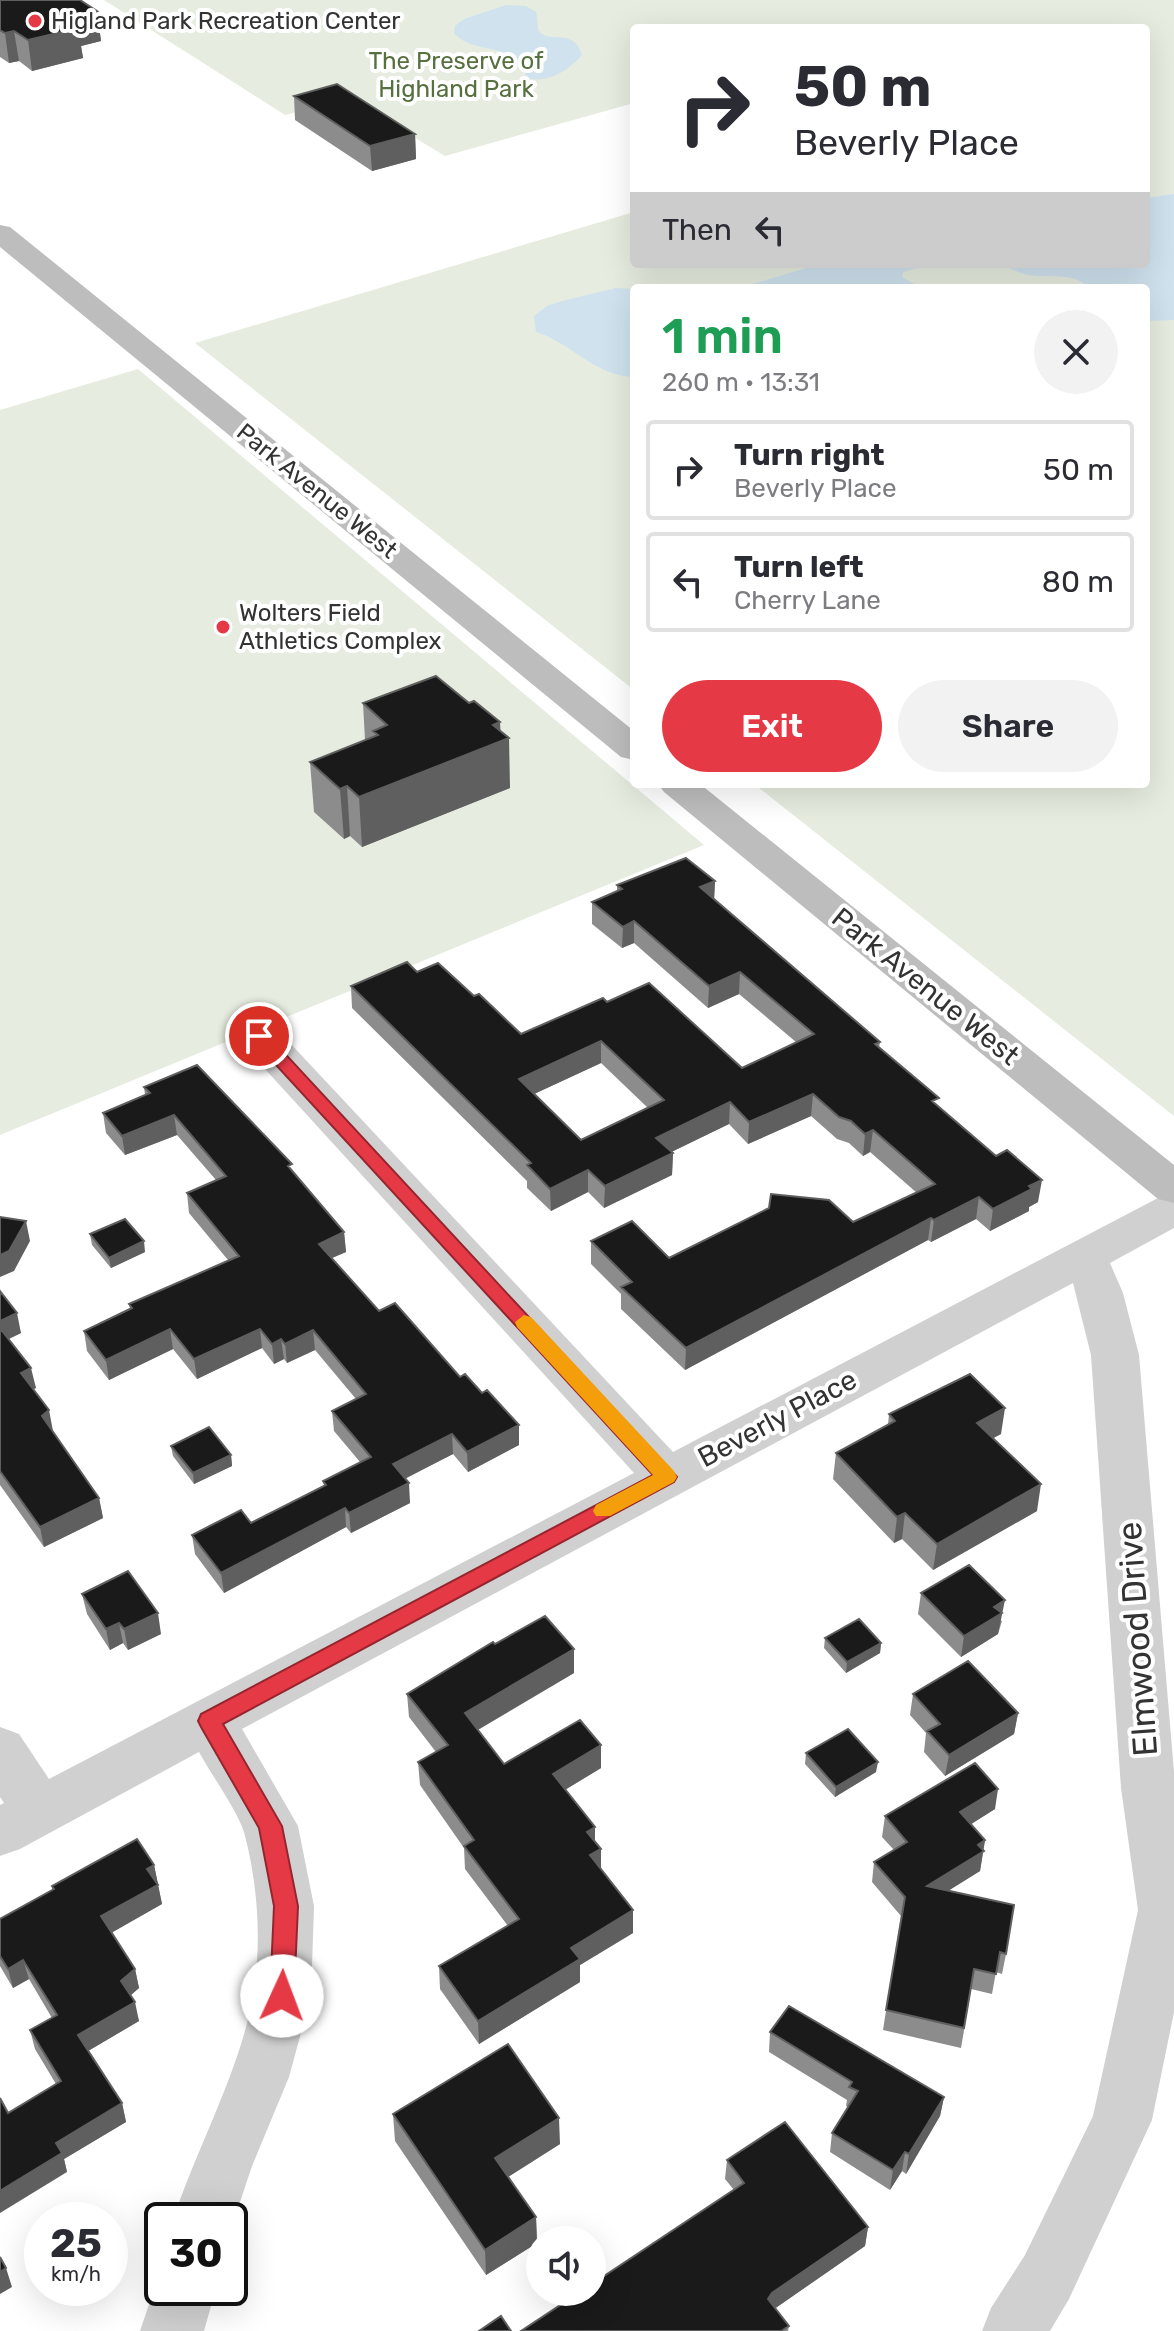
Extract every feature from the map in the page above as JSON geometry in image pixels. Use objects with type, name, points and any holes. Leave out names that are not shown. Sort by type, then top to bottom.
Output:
[{"type":"street","name":"Park Avenue West","points":[[0,233],[630,746]]},
{"type":"street","name":"Park Avenue West","points":[[682,788],[1174,1188]]},
{"type":"street","points":[[259,1036],[667,1477]]},
{"type":"street","name":"Beverly Place","points":[[19,1822],[1174,1209]]},
{"type":"street","name":"Elmwood Drive","points":[[1014,2331],[1047,2277],[1122,2120],[1170,1921],[1148,1788],[1115,1355],[1100,1293],[1084,1257]]},
{"type":"street","points":[[209,1721],[270,1826],[286,1906],[282,1996],[259,2077],[221,2166],[210,2202]]},
{"type":"street","points":[[0,1750],[19,1822]]},
{"type":"street","points":[[172,2331],[179,2306]]},
{"type":"green space","name":"The Preserve of Highland Park","points":[[104,0],[1174,0],[1174,1116],[759,788],[1150,788],[1150,284],[630,284],[630,687],[195,343],[630,213],[630,268],[1150,268],[1150,24],[630,24],[630,104],[445,156],[349,98],[285,115]]},
{"type":"green space","name":"Wolters Field Athletics Complex","points":[[138,369],[630,783],[630,788],[636,788],[704,845],[0,1135],[0,410]]},
{"type":"water","points":[[506,5],[526,6],[536,12],[539,31],[549,37],[573,41],[582,55],[558,74],[543,79],[527,78],[512,57],[472,45],[454,33],[455,26],[464,19]]},
{"type":"water","points":[[1174,194],[1174,320],[1150,321],[1150,284],[1084,284],[1075,279],[1033,276],[1008,268],[1150,268],[1150,197]]},
{"type":"water","points":[[806,268],[918,268],[903,272],[902,277],[915,284],[752,284]]},
{"type":"water","points":[[616,288],[630,289],[630,376],[607,371],[536,332],[534,316],[547,306]]},
{"type":"building","points":[[0,0],[80,0],[97,11],[65,19],[79,28],[28,40],[14,31],[5,33],[0,30]]},
{"type":"building","points":[[337,84],[415,134],[370,146],[294,96]]},
{"type":"building","points":[[436,676],[469,703],[474,701],[500,722],[493,725],[509,738],[359,797],[347,786],[340,789],[310,762],[378,735],[373,731],[387,725],[363,703]]},
{"type":"building","points":[[686,858],[715,881],[700,887],[880,1042],[875,1044],[939,1098],[932,1101],[996,1156],[1007,1150],[1042,1180],[1029,1186],[1032,1189],[993,1209],[979,1197],[934,1220],[931,1218],[686,1348],[621,1287],[632,1282],[591,1241],[632,1221],[669,1258],[769,1208],[771,1194],[829,1200],[853,1222],[935,1184],[873,1130],[865,1134],[813,1094],[749,1122],[730,1102],[656,1138],[673,1153],[605,1186],[588,1170],[550,1189],[527,1165],[531,1163],[351,986],[407,962],[417,972],[438,963],[474,996],[479,994],[521,1034],[603,998],[607,1002],[649,983],[742,1068],[814,1034],[740,972],[709,986],[634,921],[623,927],[592,902],[622,889],[617,885]],"holes":[[[601,1041],[664,1100],[581,1140],[519,1079]]]},
{"type":"building","points":[[197,1065],[292,1164],[288,1166],[344,1232],[319,1244],[379,1311],[395,1303],[460,1377],[465,1374],[482,1393],[487,1390],[519,1425],[467,1452],[452,1434],[393,1464],[409,1483],[349,1513],[345,1508],[221,1573],[192,1535],[241,1510],[251,1523],[326,1485],[323,1481],[371,1457],[332,1411],[366,1394],[313,1330],[285,1344],[281,1339],[272,1344],[260,1329],[194,1359],[170,1329],[106,1360],[84,1331],[132,1308],[129,1304],[239,1256],[187,1193],[226,1176],[174,1115],[122,1136],[103,1113],[150,1093],[144,1087]]},
{"type":"building","points":[[0,1217],[26,1221],[9,1251],[0,1255]]},
{"type":"building","points":[[125,1219],[144,1241],[109,1258],[90,1234]]},
{"type":"building","points":[[0,1291],[17,1313],[0,1321]]},
{"type":"building","points":[[0,1328],[31,1368],[21,1373],[49,1410],[42,1416],[99,1498],[40,1527],[0,1471]]},
{"type":"building","points":[[970,1374],[1005,1408],[977,1423],[1041,1484],[937,1544],[905,1513],[897,1517],[836,1453],[895,1421],[889,1414]]},
{"type":"building","points":[[209,1427],[231,1455],[193,1473],[171,1446]]},
{"type":"building","points":[[969,1565],[1005,1600],[994,1607],[1002,1613],[964,1636],[921,1593]]},
{"type":"building","points":[[128,1571],[158,1613],[124,1629],[119,1623],[106,1629],[82,1594]]},
{"type":"building","points":[[545,1616],[574,1649],[465,1713],[504,1764],[580,1720],[601,1745],[553,1774],[595,1827],[587,1832],[601,1849],[590,1855],[633,1910],[571,1948],[580,1959],[478,2021],[439,1966],[519,1919],[464,1846],[474,1840],[418,1762],[448,1745],[407,1694],[493,1642],[495,1644]]},
{"type":"building","points":[[859,1619],[881,1643],[847,1662],[825,1638]]},
{"type":"building","points":[[968,1661],[1018,1713],[949,1755],[927,1731],[940,1724],[913,1694]]},
{"type":"building","points":[[848,1729],[878,1762],[836,1787],[806,1753]]},
{"type":"building","points":[[975,1763],[998,1789],[960,1812],[985,1840],[978,1845],[984,1851],[927,1886],[1014,1905],[1006,1954],[1000,1952],[996,1974],[974,1969],[964,2028],[886,2010],[905,1897],[874,1862],[907,1842],[885,1816]]},
{"type":"building","points":[[137,1839],[154,1865],[147,1869],[158,1885],[101,1916],[135,1969],[121,1981],[135,2002],[78,2035],[122,2103],[56,2143],[62,2153],[0,2191],[0,2098],[8,2113],[61,2081],[30,2030],[57,2015],[23,1960],[8,1969],[0,1956],[0,1919]]},
{"type":"building","points":[[789,2006],[944,2097],[909,2154],[905,2152],[893,2170],[832,2133],[858,2091],[849,2087],[852,2082],[770,2032]]},
{"type":"building","points":[[508,2044],[559,2118],[495,2158],[536,2217],[485,2250],[393,2114]]},
{"type":"building","points":[[785,2122],[868,2227],[772,2293],[768,2299],[789,2326],[781,2331],[521,2331],[559,2306],[606,2306],[606,2275],[744,2183],[727,2160]]},
{"type":"building","points":[[0,2257],[6,2268],[0,2272]]},
{"type":"building","points":[[501,2316],[511,2331],[479,2331]]},
{"type":"slow traffic","points":[[524,1322],[667,1477],[603,1511]]},
{"type":"place","name":"Higland Park Recreation Center","points":[[35,21]]},
{"type":"place","name":"Wolters Field Athletics Complex","points":[[223,627]]},
{"type":"route","points":[[259,1036],[667,1477],[209,1721],[270,1826],[286,1906],[282,1996]]}]
